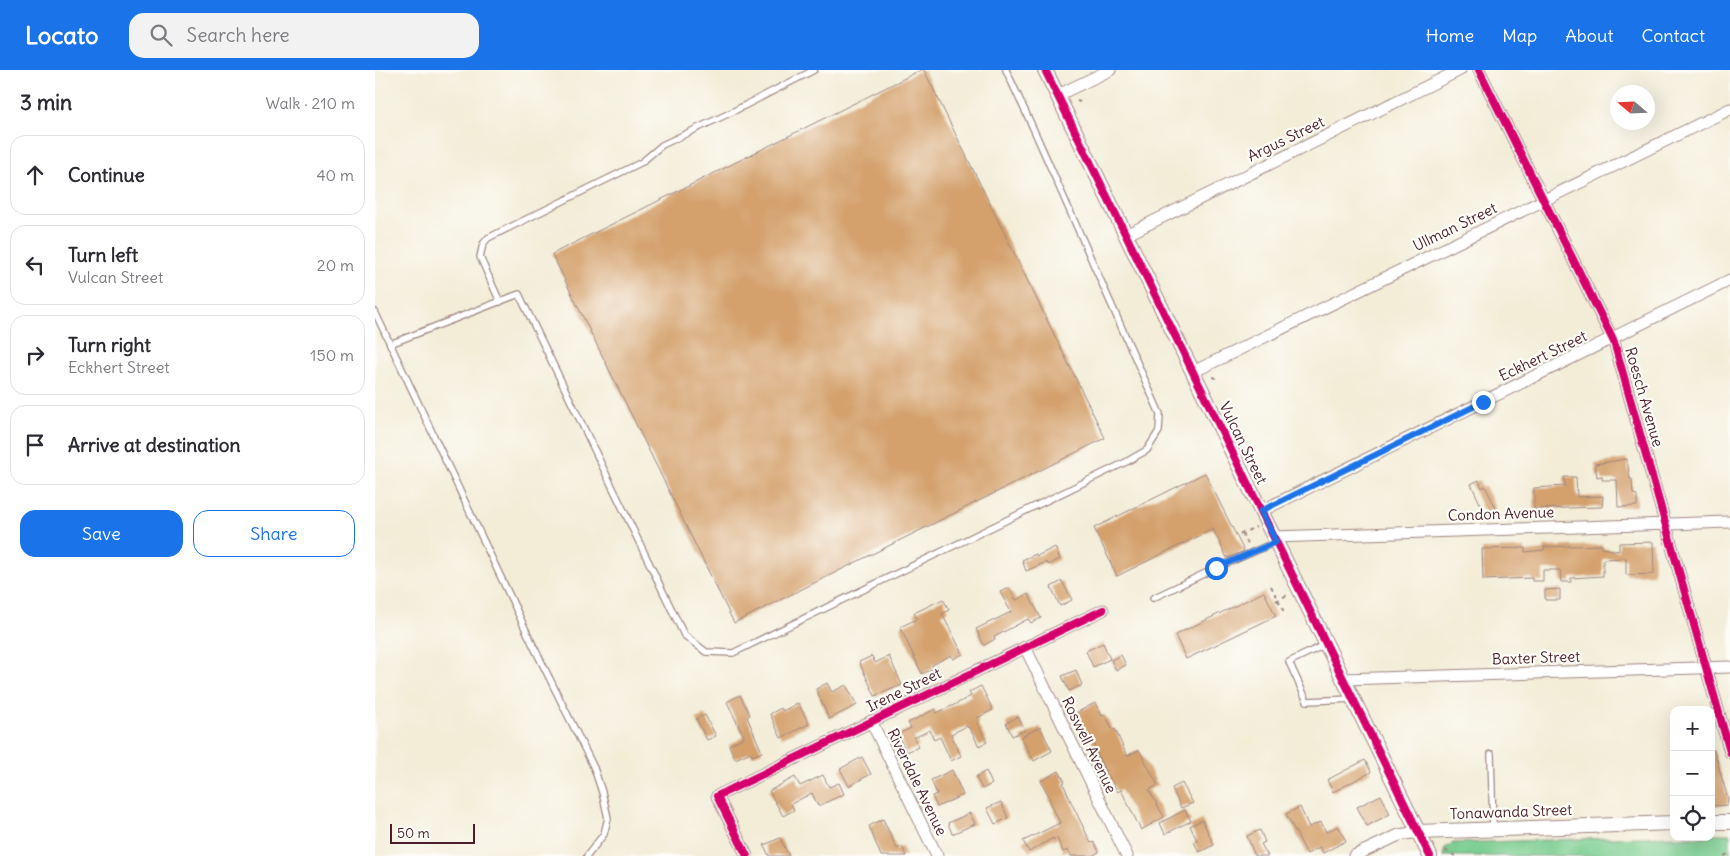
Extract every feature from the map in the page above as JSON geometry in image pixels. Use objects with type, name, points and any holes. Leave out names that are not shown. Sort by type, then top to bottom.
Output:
[{"type":"street","name":"Vulcan Street","points":[[1045,70],[1430,856]]},
{"type":"street","points":[[1057,95],[1110,70]]},
{"type":"street","name":"Argus Street","points":[[1126,235],[1460,70]]},
{"type":"street","name":"Roesch Avenue","points":[[1479,70],[1612,338],[1730,752]]},
{"type":"street","name":"Ullman Street","points":[[1193,372],[1730,109]]},
{"type":"street","name":"Eckhert Street","points":[[1261,511],[1730,280]]},
{"type":"street","name":"Condon Avenue","points":[[1275,539],[1730,522]]},
{"type":"street","name":"Irene Street","points":[[747,856],[717,796],[1103,610]]},
{"type":"street","name":"Roswell Avenue","points":[[1025,647],[1127,856]]},
{"type":"street","name":"Baxter Street","points":[[1343,679],[1730,667]]},
{"type":"street","name":"Riverdale Avenue","points":[[871,721],[937,856]]},
{"type":"street","points":[[1715,822],[1730,822]]},
{"type":"street","name":"Tonawanda Street","points":[[1354,856],[1399,835],[1418,832],[1670,823]]},
{"type":"lane","points":[[500,302],[480,257],[483,244],[488,238],[643,162],[662,145],[682,134],[732,112],[814,70]]},
{"type":"lane","points":[[390,344],[519,294],[684,635],[706,652],[733,654],[1126,462],[1147,450],[1159,431],[1160,414],[1033,128],[1005,70]]},
{"type":"lane","points":[[375,312],[594,768],[608,818],[604,834],[587,856]]},
{"type":"lane","points":[[1153,598],[1275,539]]},
{"type":"lane","points":[[1326,644],[1289,662],[1307,702],[1353,699]]},
{"type":"lane","points":[[1491,754],[1493,829]]},
{"type":"path","points":[[1077,101],[1081,102]]},
{"type":"path","points":[[1250,549],[1241,534],[1256,526]]},
{"type":"path","points":[[1271,586],[1284,612]]},
{"type":"path","points":[[1277,600],[1290,594]]},
{"type":"path","points":[[1445,850],[1455,856]]},
{"type":"path","points":[[1724,856],[1730,853]]},
{"type":"green space","points":[[1715,834],[1730,834],[1730,856],[1443,856],[1445,848],[1453,843],[1670,836],[1670,841],[1715,841]]},
{"type":"building","points":[[924,70],[1105,438],[734,623],[552,254]]},
{"type":"building","points":[[1627,459],[1630,479],[1632,479],[1633,494],[1637,495],[1637,506],[1618,507],[1617,480],[1602,480],[1602,476],[1597,477],[1595,464]]},
{"type":"building","points":[[1205,473],[1244,551],[1227,558],[1213,529],[1117,576],[1094,528]]},
{"type":"building","points":[[1564,477],[1576,477],[1577,497],[1603,496],[1602,507],[1534,509],[1534,488],[1565,486]]},
{"type":"building","points":[[1479,480],[1482,488],[1485,486],[1496,508],[1485,514],[1471,484]]},
{"type":"building","points":[[1653,542],[1654,574],[1626,575],[1626,558],[1603,559],[1603,576],[1571,578],[1571,582],[1561,582],[1560,570],[1543,570],[1543,581],[1532,581],[1532,578],[1483,580],[1482,549],[1525,548],[1525,552],[1544,550],[1544,547],[1602,545],[1602,548],[1619,551],[1619,543]]},
{"type":"building","points":[[1055,547],[1060,559],[1048,565],[1046,562],[1026,571],[1022,560],[1036,554],[1037,556]]},
{"type":"building","points":[[1062,581],[1072,600],[1060,606],[1051,587]]},
{"type":"building","points":[[1009,588],[1016,600],[1028,594],[1041,618],[1031,623],[1028,619],[994,637],[995,639],[984,645],[976,629],[1011,612],[1000,592]]},
{"type":"building","points":[[1560,589],[1560,600],[1545,600],[1545,590]]},
{"type":"building","points":[[1264,592],[1276,616],[1186,659],[1175,635]]},
{"type":"building","points":[[943,599],[949,610],[942,614],[963,654],[953,659],[951,655],[932,665],[934,668],[922,674],[900,627],[917,619],[914,613]]},
{"type":"building","points":[[1103,643],[1110,659],[1093,667],[1086,651]]},
{"type":"building","points":[[1121,655],[1126,665],[1116,670],[1111,660]]},
{"type":"building","points":[[872,656],[875,663],[889,656],[902,685],[875,696],[859,662]]},
{"type":"building","points":[[1076,670],[1082,685],[1069,691],[1062,676]]},
{"type":"building","points":[[827,683],[832,692],[846,685],[857,705],[829,719],[816,689]]},
{"type":"building","points":[[981,686],[993,710],[977,718],[979,722],[977,723],[987,742],[979,746],[967,726],[951,734],[961,756],[951,761],[940,737],[934,740],[930,730],[914,738],[919,747],[906,752],[898,734],[911,728],[908,723],[935,709],[936,713],[956,704],[971,696],[969,692]]},
{"type":"building","points":[[740,695],[750,715],[747,717],[762,752],[752,756],[751,752],[735,759],[729,745],[744,737],[727,702]]},
{"type":"building","points":[[798,703],[809,724],[781,738],[770,714],[781,708],[783,711]]},
{"type":"building","points":[[1095,703],[1102,716],[1105,715],[1113,730],[1115,729],[1127,756],[1139,750],[1158,785],[1149,790],[1164,817],[1141,830],[1121,790],[1118,792],[1102,765],[1090,736],[1088,737],[1076,713]]},
{"type":"building","points":[[705,715],[716,736],[707,740],[696,719]]},
{"type":"building","points":[[1018,717],[1025,730],[1012,736],[1006,723]]},
{"type":"building","points":[[1040,727],[1052,751],[1034,761],[1021,737]]},
{"type":"building","points":[[1715,754],[1728,799],[1727,805],[1715,806]]},
{"type":"building","points":[[862,757],[871,774],[849,786],[840,769]]},
{"type":"building","points":[[1365,760],[1371,772],[1333,792],[1327,780]]},
{"type":"building","points":[[952,770],[963,795],[937,807],[932,796],[937,794],[931,780]]},
{"type":"building","points":[[986,771],[992,784],[982,789],[976,777]]},
{"type":"building","points":[[1059,771],[1065,782],[1063,783],[1072,804],[1091,843],[1094,842],[1099,852],[1092,856],[1071,856],[1068,850],[1063,852],[1057,838],[1054,840],[1053,838],[1029,852],[1023,841],[1060,823],[1041,781]]},
{"type":"building","points":[[823,775],[829,787],[839,783],[844,794],[818,806],[812,793],[791,804],[794,810],[783,816],[769,791],[795,777],[800,786]]},
{"type":"building","points":[[1182,783],[1193,803],[1181,808],[1172,788]]},
{"type":"building","points":[[1381,795],[1390,814],[1367,826],[1357,807]]},
{"type":"building","points":[[1001,802],[1008,818],[995,824],[987,808]]},
{"type":"building","points":[[1300,807],[1309,827],[1321,822],[1326,832],[1338,826],[1346,841],[1323,853],[1320,847],[1307,854],[1286,814]]},
{"type":"building","points":[[1185,810],[1191,821],[1165,834],[1160,823]]},
{"type":"building","points":[[970,813],[975,824],[952,834],[948,823]]},
{"type":"building","points":[[883,819],[897,849],[902,846],[906,856],[881,856],[869,826]]},
{"type":"building","points":[[1202,820],[1214,845],[1199,852],[1194,842],[1197,840],[1190,826]]},
{"type":"building","points":[[1260,830],[1265,842],[1261,844],[1268,856],[1255,856],[1247,836]]},
{"type":"building","points":[[780,838],[789,856],[769,856],[764,845]]},
{"type":"cycle path","points":[[1045,70],[1430,856]]},
{"type":"cycle path","points":[[1479,70],[1614,342],[1730,752]]},
{"type":"cycle path","points":[[747,856],[717,796],[1103,610]]},
{"type":"route","points":[[1216,568],[1276,542],[1261,511],[1483,402]]}]
